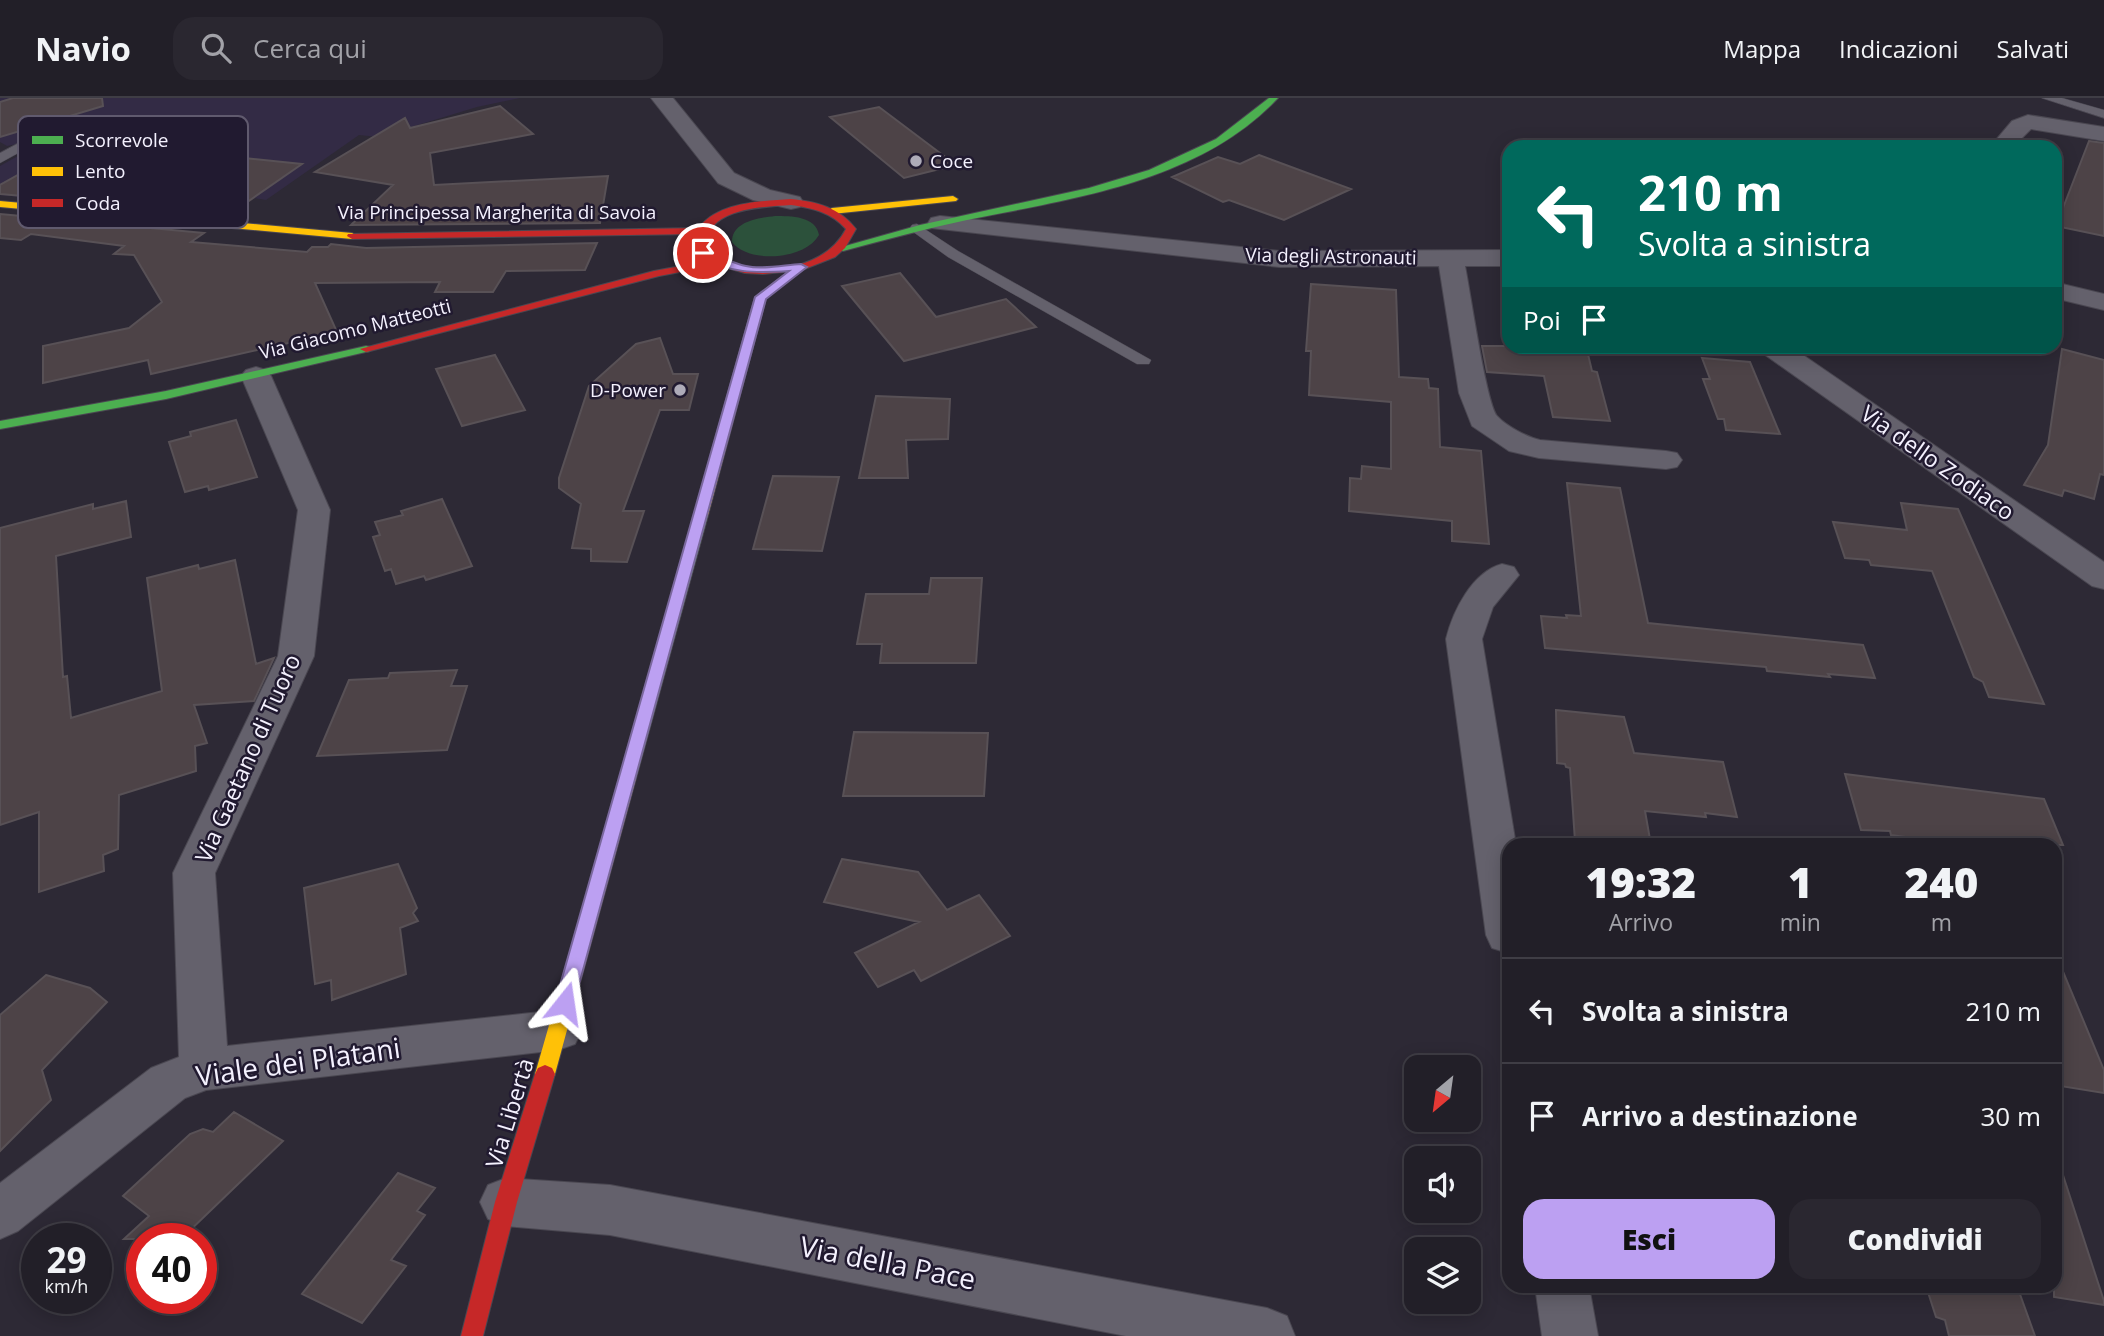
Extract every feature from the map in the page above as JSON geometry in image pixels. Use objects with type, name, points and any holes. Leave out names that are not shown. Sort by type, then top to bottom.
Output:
[{"type":"street","points":[[662,98],[726,178],[762,195],[832,211],[845,218],[851,229],[849,240],[832,256],[801,267],[761,297],[724,265],[703,253],[699,244],[726,196],[726,178]]},
{"type":"street","points":[[843,248],[929,226],[1060,200],[1128,179],[1209,147],[1250,122],[1274,98]]},
{"type":"street","points":[[2013,135],[2104,134]]},
{"type":"street","points":[[2013,135],[2071,137],[2104,143]]},
{"type":"street","points":[[997,195],[1061,182],[1119,166]]},
{"type":"street","points":[[832,211],[975,197]]},
{"type":"street","name":"Via degli Astronauti","points":[[1060,200],[1057,213],[1063,221],[1113,241]]},
{"type":"street","points":[[708,225],[749,206],[791,202]]},
{"type":"street","name":"Via Principessa Margherita di Savoia","points":[[0,204],[18,206]]},
{"type":"street","name":"Via Principessa Margherita di Savoia","points":[[248,226],[366,237],[708,225]]},
{"type":"street","name":"Via degli Astronauti","points":[[929,226],[1113,241],[1280,259],[1502,258]]},
{"type":"street","points":[[1451,258],[1474,393],[1483,419],[1512,440],[1539,449],[1666,460]]},
{"type":"street","name":"Via Giacomo Matteotti","points":[[0,425],[78,414],[192,392],[658,273],[724,265],[750,270],[801,267]]},
{"type":"street","points":[[2062,267],[2104,277]]},
{"type":"street","points":[[2062,292],[2104,302]]},
{"type":"street","name":"Via Libertà","points":[[472,1336],[506,1202],[558,1030],[761,297]]},
{"type":"street","name":"Via dello Zodiaco","points":[[1782,354],[2104,578]]},
{"type":"street","name":"Via Gaetano di Tuoro","points":[[204,1069],[194,873],[296,656],[314,510],[257,376]]},
{"type":"street","points":[[1502,575],[1475,604],[1468,618],[1464,639],[1502,895]]},
{"type":"street","name":"Viale dei Platani","points":[[0,1214],[168,1083],[204,1069],[558,1030]]},
{"type":"street","name":"Via della Pace","points":[[506,1202],[610,1210],[1268,1336]]},
{"type":"street","points":[[1563,1293],[1570,1336]]},
{"type":"lane","points":[[2013,135],[2048,98],[2104,114]]},
{"type":"lane","points":[[0,159],[18,148]]},
{"type":"lane","points":[[929,226],[953,254],[1143,360]]},
{"type":"shaded area","points":[[0,98],[520,98],[477,107],[378,137],[359,135],[266,200],[254,198],[248,202],[248,116],[18,116],[18,144],[7,146],[0,142]]},
{"type":"shaded area","points":[[18,156],[18,197],[0,195],[0,166]]},
{"type":"green space","points":[[775,216],[808,221],[817,229],[819,235],[802,250],[777,256],[751,254],[732,242],[736,229],[741,225]]},
{"type":"building","points":[[13,98],[102,98],[103,106],[70,116],[18,116],[18,132],[0,137],[0,102]]},
{"type":"building","points":[[500,106],[533,134],[430,153],[434,185],[608,176],[600,223],[351,225],[393,185],[315,172],[405,118],[410,128]]},
{"type":"building","points":[[879,107],[956,165],[904,178],[830,117]]},
{"type":"building","points":[[2089,141],[2104,143],[2104,236],[2062,227],[2062,211]]},
{"type":"building","points":[[1259,155],[1351,189],[1284,220],[1229,200],[1223,202],[1172,177],[1218,157],[1240,164]]},
{"type":"building","points":[[248,158],[302,164],[248,202]]},
{"type":"building","points":[[18,175],[18,196],[0,194],[0,185]]},
{"type":"building","points":[[0,214],[18,216],[18,228],[150,228],[204,233],[191,242],[307,252],[312,247],[328,247],[331,244],[366,248],[597,243],[585,270],[506,271],[493,292],[435,292],[440,282],[315,283],[337,332],[151,374],[148,360],[43,383],[43,346],[129,328],[162,302],[134,255],[114,254],[124,246],[31,234],[21,240],[0,238]]},
{"type":"building","points":[[900,273],[936,317],[1006,299],[1036,327],[904,361],[842,286]]},
{"type":"building","points":[[1311,284],[1396,290],[1399,377],[1428,379],[1429,388],[1438,389],[1440,447],[1481,451],[1489,544],[1452,541],[1452,521],[1349,511],[1350,478],[1361,479],[1362,466],[1391,469],[1391,402],[1309,395],[1311,351],[1306,351]]},
{"type":"building","points":[[660,338],[673,374],[698,374],[689,410],[660,410],[623,511],[644,511],[627,562],[591,561],[591,549],[572,548],[581,504],[559,488],[559,478],[589,386],[636,344]]},
{"type":"building","points":[[1482,346],[1502,346],[1502,354],[1588,354],[1592,371],[1597,372],[1610,421],[1553,417],[1544,376],[1487,372]]},
{"type":"building","points":[[2062,349],[2104,360],[2104,475],[2100,474],[2094,499],[2064,490],[2062,496],[2024,485],[2048,445]]},
{"type":"building","points":[[495,355],[525,410],[462,426],[436,369]]},
{"type":"building","points":[[1702,358],[1750,362],[1780,434],[1726,430],[1724,419],[1718,419],[1703,379],[1710,379]]},
{"type":"building","points":[[876,396],[950,399],[948,439],[906,440],[908,478],[859,478]]},
{"type":"building","points":[[236,420],[257,477],[209,490],[208,486],[185,492],[169,442],[191,436],[190,432]]},
{"type":"building","points":[[773,476],[839,477],[822,551],[753,549]]},
{"type":"building","points":[[1567,483],[1620,488],[1648,623],[1863,645],[1875,678],[1828,674],[1830,677],[1767,671],[1766,667],[1545,648],[1541,616],[1581,616]]},
{"type":"building","points":[[442,499],[472,566],[426,580],[424,576],[396,584],[391,569],[385,571],[373,537],[380,535],[375,522],[403,515],[401,511]]},
{"type":"building","points":[[126,501],[131,537],[56,556],[63,677],[67,676],[71,718],[162,691],[147,578],[198,565],[199,569],[235,560],[256,664],[274,658],[254,701],[194,705],[207,743],[195,746],[196,771],[119,795],[118,849],[103,855],[104,871],[39,892],[39,812],[0,825],[0,528],[93,504],[93,509]]},
{"type":"building","points":[[1901,503],[1958,509],[2044,704],[1989,697],[1983,682],[1974,677],[1932,571],[1871,565],[1869,560],[1845,558],[1833,522],[1907,530]]},
{"type":"building","points":[[931,578],[982,578],[976,663],[880,663],[882,644],[857,644],[866,594],[929,594]]},
{"type":"building","points":[[457,670],[451,686],[467,686],[447,750],[317,756],[349,680],[388,678],[390,673]]},
{"type":"building","points":[[1556,710],[1624,717],[1634,753],[1723,762],[1737,817],[1645,811],[1650,838],[1575,838],[1570,768],[1557,763]]},
{"type":"building","points":[[854,732],[988,733],[984,796],[843,796]]},
{"type":"building","points":[[1845,774],[2044,799],[2060,838],[1913,838],[1891,835],[1890,831],[1861,830]]},
{"type":"building","points":[[842,859],[918,872],[947,910],[979,895],[1010,936],[921,981],[914,970],[878,987],[855,953],[919,922],[824,902]]},
{"type":"building","points":[[398,864],[417,908],[413,913],[418,921],[400,928],[406,974],[332,1000],[331,980],[315,984],[304,888]]},
{"type":"building","points":[[2062,969],[2104,1070],[2104,1093],[2062,1086]]},
{"type":"building","points":[[46,975],[90,988],[107,1002],[42,1070],[51,1100],[0,1151],[0,1015]]},
{"type":"building","points":[[234,1112],[283,1141],[198,1223],[141,1223],[149,1216],[123,1196],[190,1134],[203,1129],[213,1132]]},
{"type":"building","points":[[2062,1172],[2104,1305],[2054,1297],[2054,1293],[2062,1293]]},
{"type":"building","points":[[398,1173],[435,1188],[417,1211],[425,1215],[391,1260],[406,1266],[362,1323],[302,1294]]},
{"type":"building","points":[[1928,1293],[2020,1293],[2035,1336],[1949,1336],[1945,1320],[1936,1317]]},
{"type":"traffic: fast","points":[[843,248],[936,224],[1061,198],[1152,172],[1219,141],[1274,98]]},
{"type":"traffic: fast","points":[[0,425],[166,395],[366,349]]},
{"type":"traffic: fast","points":[[628,778],[701,515]]},
{"type":"traffic: slow","points":[[832,211],[953,199]]},
{"type":"traffic: slow","points":[[0,204],[18,206]]},
{"type":"traffic: slow","points":[[248,227],[352,236]]},
{"type":"traffic: slow","points":[[701,515],[761,297],[801,267]]},
{"type":"traffic: slow","points":[[545,1074],[628,778]]},
{"type":"traffic: jam","points":[[791,202],[824,209],[845,222],[851,229],[835,252],[814,263],[763,271],[728,266],[702,251],[700,237],[706,226],[717,217],[748,207],[791,202]]},
{"type":"traffic: jam","points":[[352,236],[702,231]]},
{"type":"traffic: jam","points":[[366,349],[658,273],[717,262]]},
{"type":"traffic: jam","points":[[472,1336],[506,1202],[545,1074]]},
{"type":"place","name":"Coce","points":[[916,161]]},
{"type":"place","name":"D-Power","points":[[680,390]]},
{"type":"route","points":[[565,1003],[719,440],[761,297],[801,267],[750,270],[730,267],[703,253]]}]
